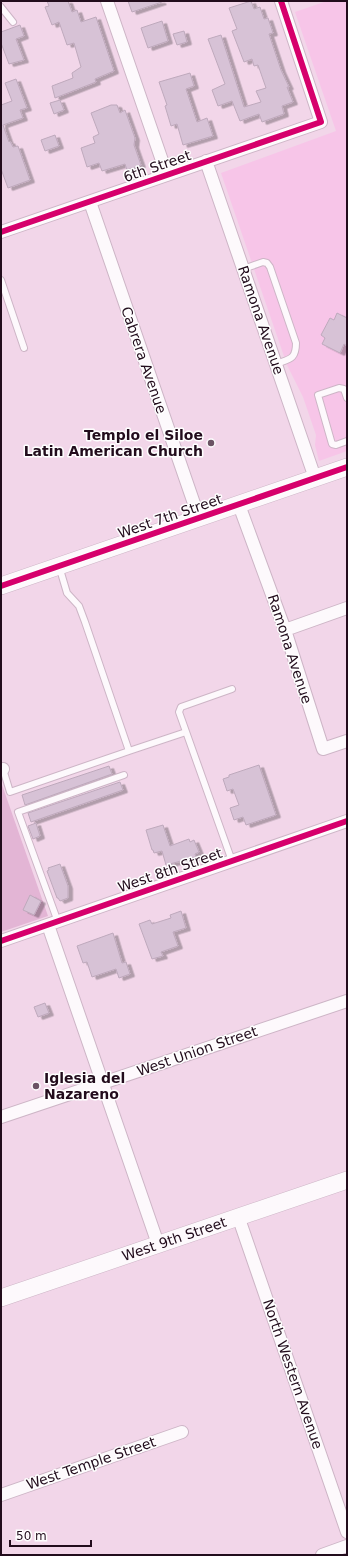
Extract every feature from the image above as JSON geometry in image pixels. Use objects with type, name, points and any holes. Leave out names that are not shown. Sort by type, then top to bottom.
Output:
[{"type":"street","points":[[107,1],[167,175]]},
{"type":"street","name":"6th Street","points":[[1,232],[321,122],[280,1]]},
{"type":"street","name":"Ramona Avenue","points":[[206,161],[315,478]]},
{"type":"street","name":"Cabrera Avenue","points":[[90,202],[199,518]]},
{"type":"street","name":"West 7th Street","points":[[1,586],[347,468]]},
{"type":"street","name":"Ramona Avenue","points":[[239,505],[285,630],[323,749],[347,741]]},
{"type":"street","points":[[285,630],[347,608]]},
{"type":"street","name":"West 8th Street","points":[[1,941],[347,821]]},
{"type":"street","points":[[53,923],[103,1082],[158,1244]]},
{"type":"street","name":"West Union Street","points":[[1,1117],[347,1000]]},
{"type":"street","name":"West 9th Street","points":[[1,1298],[347,1180]]},
{"type":"street","name":"North Western Avenue","points":[[238,1216],[347,1532]]},
{"type":"street","name":"West Temple Street","points":[[1,1495],[182,1432]]},
{"type":"street","points":[[322,1555],[347,1546]]},
{"type":"lane","points":[[1,7],[13,22]]},
{"type":"lane","points":[[243,269],[263,262],[267,263],[296,343],[296,352],[292,358],[276,364]]},
{"type":"lane","points":[[1,280],[24,348]]},
{"type":"lane","points":[[347,398],[344,389],[339,388],[318,395],[332,444],[336,445],[347,441]]},
{"type":"lane","points":[[59,566],[67,593],[79,606],[83,616],[129,751]]},
{"type":"lane","points":[[232,689],[179,709],[232,861]]},
{"type":"lane","points":[[2,769],[10,792],[186,732]]},
{"type":"lane","points":[[53,923],[18,812],[124,775]]},
{"type":"shaded area","points":[[327,1],[347,1],[347,451],[319,461],[315,445],[316,435],[303,397],[287,365],[221,173],[336,131],[295,12]]},
{"type":"shaded area","points":[[1,782],[48,916],[1,932]]},
{"type":"building","points":[[47,1],[68,1],[72,12],[77,10],[81,22],[96,17],[114,71],[95,79],[96,82],[55,98],[52,86],[73,78],[72,73],[81,67],[74,43],[67,45],[59,22],[52,25],[45,7],[49,6]]},
{"type":"building","points":[[128,1],[161,1],[162,2],[132,12]]},
{"type":"building","points":[[251,1],[254,9],[260,7],[264,19],[268,18],[273,33],[269,34],[281,70],[289,87],[287,87],[293,102],[282,106],[284,114],[262,122],[259,114],[240,121],[232,101],[218,106],[212,90],[225,84],[208,39],[221,35],[244,107],[261,102],[256,91],[266,88],[258,65],[254,66],[252,59],[244,62],[232,31],[237,29],[229,8]]},
{"type":"building","points":[[162,21],[168,41],[148,48],[141,28]]},
{"type":"building","points":[[20,25],[24,36],[16,39],[24,60],[9,64],[1,43],[1,32]]},
{"type":"building","points":[[184,31],[187,42],[177,45],[173,34]]},
{"type":"building","points":[[190,73],[194,86],[186,89],[197,122],[207,118],[213,136],[183,145],[177,124],[171,126],[165,106],[167,105],[159,82]]},
{"type":"building","points":[[16,79],[27,108],[20,110],[23,118],[3,125],[9,142],[10,141],[13,147],[18,146],[30,180],[8,188],[1,169],[1,105],[12,101],[5,83]]},
{"type":"building","points":[[60,100],[64,110],[54,114],[50,103]]},
{"type":"building","points":[[111,105],[117,105],[120,113],[125,110],[135,138],[134,145],[141,165],[127,170],[125,164],[102,171],[99,163],[87,167],[81,148],[95,143],[93,137],[99,134],[91,113]]},
{"type":"building","points":[[55,135],[59,146],[45,151],[41,140]]},
{"type":"building","points":[[337,313],[347,318],[347,346],[344,344],[340,353],[322,344],[325,338],[321,335],[330,318],[334,320]]},
{"type":"building","points":[[259,765],[276,815],[246,825],[243,817],[234,820],[230,808],[239,805],[233,789],[227,791],[223,779],[229,777],[229,775]]},
{"type":"building","points":[[109,766],[112,774],[25,805],[22,795]]},
{"type":"building","points":[[120,782],[123,790],[31,822],[28,813]]},
{"type":"building","points":[[36,823],[40,836],[33,839],[28,826]]},
{"type":"building","points":[[163,825],[170,846],[189,839],[190,842],[194,840],[199,852],[195,854],[196,857],[166,865],[162,851],[154,853],[152,850],[146,830]]},
{"type":"building","points":[[60,864],[68,886],[68,898],[60,901],[57,898],[47,871],[49,870],[48,868]]},
{"type":"building","points":[[30,895],[41,901],[34,915],[23,910]]},
{"type":"building","points":[[181,911],[186,928],[173,932],[178,946],[161,952],[163,956],[152,959],[139,924],[150,920],[152,924],[171,918],[170,915]]},
{"type":"building","points":[[113,933],[122,963],[126,962],[130,974],[119,978],[116,969],[92,977],[87,962],[83,963],[77,946]]},
{"type":"building","points":[[45,1003],[49,1013],[38,1017],[34,1007]]},
{"type":"cycle path","points":[[1,232],[321,122],[281,1]]},
{"type":"cycle path","points":[[1,586],[347,467]]},
{"type":"cycle path","points":[[1,941],[347,821]]},
{"type":"place","name":"Templo el Siloe Latin American Church","points":[[211,443]]},
{"type":"place","name":"Iglesia del Nazareno","points":[[36,1086]]}]
